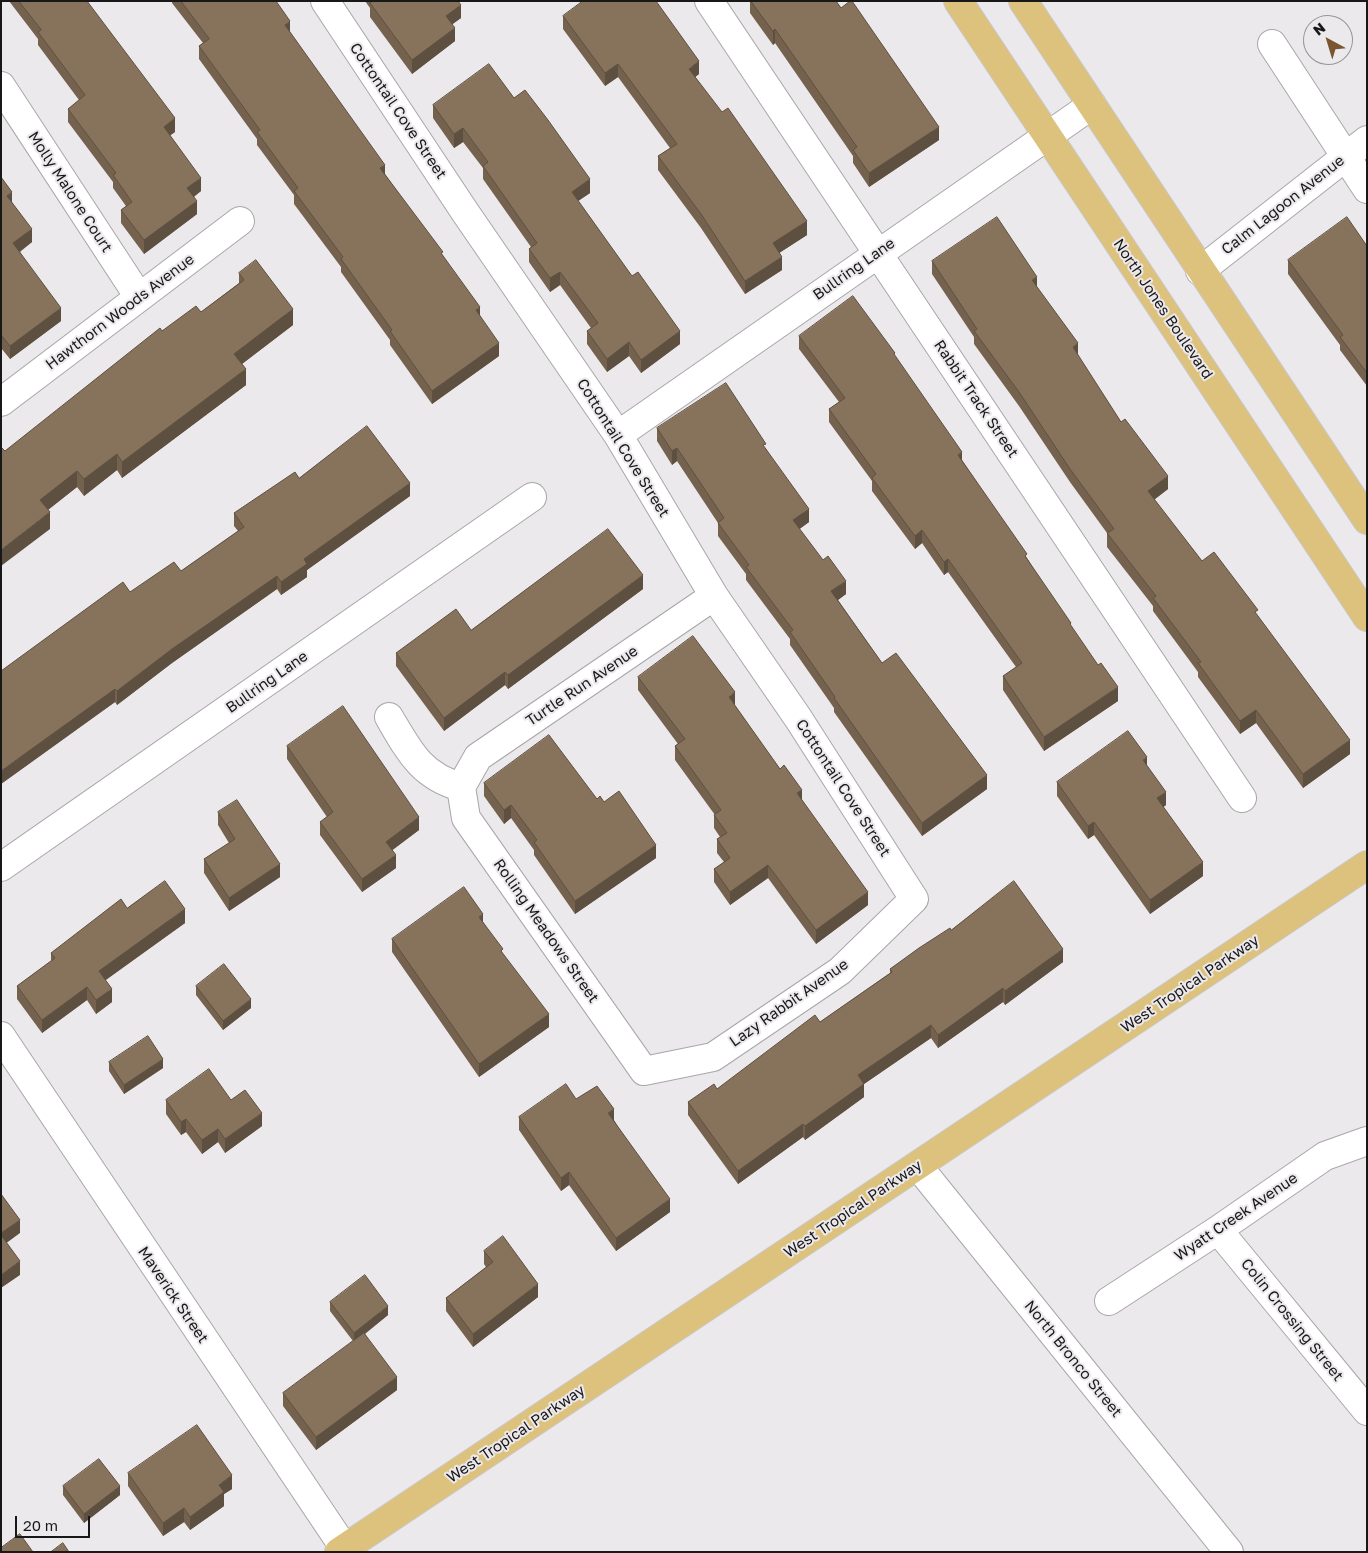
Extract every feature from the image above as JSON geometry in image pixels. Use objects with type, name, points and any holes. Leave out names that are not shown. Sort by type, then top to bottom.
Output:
[{"type":"main road","name":"North Jones Boulevard","points":[[958,1],[1367,617]]},
{"type":"main road","points":[[1023,1],[1200,271],[1367,520]]},
{"type":"main road","name":"West Tropical Parkway","points":[[343,1550],[1367,866]]},
{"type":"street","name":"Cottontail Cove Street","points":[[325,1],[465,212],[618,436],[714,596],[798,718],[914,899]]},
{"type":"street","name":"Rabbit Track Street","points":[[708,1],[878,252],[1242,798]]},
{"type":"street","points":[[1272,44],[1367,189]]},
{"type":"street","name":"Molly Malone Court","points":[[1,86],[140,297]]},
{"type":"street","name":"Bullring Lane","points":[[618,436],[878,252],[1092,105]]},
{"type":"street","name":"Calm Lagoon Avenue","points":[[1200,271],[1367,140]]},
{"type":"street","name":"Hawthorn Woods Avenue","points":[[1,402],[240,221]]},
{"type":"street","name":"Bullring Lane","points":[[1,867],[532,497]]},
{"type":"street","name":"Turtle Run Avenue","points":[[461,787],[478,757],[714,596]]},
{"type":"street","points":[[389,717],[411,754],[422,766],[438,778],[461,787]]},
{"type":"street","name":"Rolling Meadows Street","points":[[461,787],[466,818],[644,1071]]},
{"type":"street","name":"Lazy Rabbit Avenue","points":[[644,1071],[713,1057],[840,971],[914,899]]},
{"type":"street","name":"Maverick Street","points":[[1,1036],[343,1550]]},
{"type":"street","name":"Wyatt Creek Avenue","points":[[1109,1301],[1218,1230],[1325,1156],[1367,1141]]},
{"type":"street","name":"North Bronco Street","points":[[918,1166],[1228,1552]]},
{"type":"street","name":"Colin Crossing Street","points":[[1218,1230],[1367,1410]]},
{"type":"building","points":[[19,1],[87,1],[175,118],[164,127],[201,178],[187,188],[197,201],[144,240],[121,210],[132,202],[113,175],[116,173],[68,109],[85,95],[38,32],[41,30]]},
{"type":"building","points":[[181,1],[276,1],[290,21],[285,25],[385,165],[380,168],[443,252],[441,253],[480,307],[476,310],[499,343],[432,391],[390,331],[392,330],[341,259],[343,257],[294,191],[298,188],[257,132],[260,130],[199,46],[209,39]]},
{"type":"building","points":[[373,1],[458,1],[461,5],[446,16],[455,28],[412,60],[370,3]]},
{"type":"building","points":[[583,1],[656,1],[699,61],[689,69],[722,112],[728,108],[807,221],[773,243],[782,257],[745,281],[701,214],[658,156],[677,144],[618,64],[605,73],[563,16]]},
{"type":"building","points":[[751,1],[836,1],[841,8],[852,1],[939,127],[869,173],[853,150],[857,147],[775,29],[773,31]]},
{"type":"building","points":[[489,64],[514,98],[525,90],[548,120],[590,179],[572,192],[632,276],[638,272],[680,331],[641,360],[629,342],[607,359],[587,331],[598,323],[560,272],[550,278],[529,249],[537,243],[483,166],[488,162],[463,128],[454,134],[433,105]]},
{"type":"building","points":[[1,177],[12,192],[7,196],[32,229],[13,243],[61,308],[10,346],[1,335]]},
{"type":"building","points":[[997,217],[1037,277],[1032,280],[1078,343],[1073,347],[1121,422],[1125,419],[1168,476],[1148,491],[1202,561],[1214,552],[1258,610],[1255,612],[1350,740],[1303,774],[1256,710],[1240,721],[1198,663],[1201,662],[1153,598],[1156,596],[1107,533],[1114,529],[1070,469],[1019,392],[974,331],[977,329],[932,261]]},
{"type":"building","points":[[1347,217],[1367,246],[1367,373],[1340,337],[1343,335],[1288,260]]},
{"type":"building","points":[[256,260],[293,309],[234,354],[246,369],[122,462],[117,454],[84,479],[77,471],[40,500],[50,512],[1,550],[1,447],[5,451],[160,328],[162,331],[196,306],[201,312],[244,280],[239,273]]},
{"type":"building","points":[[853,296],[895,353],[962,452],[958,455],[1027,554],[1025,556],[1070,624],[1098,665],[1101,663],[1118,687],[1044,737],[1003,676],[1022,663],[948,559],[944,562],[922,530],[915,536],[872,478],[876,474],[829,409],[845,398],[799,336]]},
{"type":"building","points":[[726,383],[766,444],[763,445],[809,509],[793,520],[823,560],[828,556],[846,581],[831,591],[882,663],[896,653],[987,775],[922,823],[834,698],[790,632],[793,630],[746,567],[749,565],[718,523],[724,518],[677,448],[672,451],[657,428]]},
{"type":"building","points":[[367,426],[410,483],[304,559],[307,564],[281,582],[277,576],[172,649],[117,691],[115,689],[1,771],[1,671],[123,582],[130,592],[174,562],[181,571],[244,527],[234,513],[295,472],[299,478]]},
{"type":"building","points":[[608,529],[643,575],[508,675],[505,672],[444,718],[396,653],[456,609],[471,630]]},
{"type":"building","points":[[693,636],[735,692],[729,697],[780,769],[784,765],[802,790],[797,793],[868,892],[816,930],[768,865],[730,892],[714,869],[730,858],[717,839],[727,833],[714,815],[721,810],[675,746],[685,739],[638,677]]},
{"type":"building","points":[[343,706],[419,817],[386,842],[396,855],[362,879],[320,822],[333,812],[287,746]]},
{"type":"building","points":[[1128,731],[1147,757],[1143,760],[1166,792],[1157,798],[1203,862],[1150,900],[1094,822],[1088,826],[1057,782]]},
{"type":"building","points":[[549,735],[597,799],[600,796],[604,802],[619,791],[656,845],[575,901],[534,842],[537,840],[511,805],[504,810],[484,783]]},
{"type":"building","points":[[237,800],[280,864],[229,898],[204,859],[235,839],[218,812]]},
{"type":"building","points":[[165,881],[185,909],[99,971],[112,989],[96,1000],[87,987],[42,1020],[17,986],[55,958],[51,953],[121,899],[127,908]]},
{"type":"building","points":[[1014,881],[1063,949],[1005,991],[1003,988],[938,1035],[931,1025],[858,1075],[864,1084],[805,1126],[803,1124],[738,1171],[688,1102],[714,1084],[717,1089],[815,1015],[820,1022],[892,972],[890,969],[919,948],[950,928],[951,930]]},
{"type":"building","points":[[464,887],[483,914],[479,917],[503,949],[501,951],[549,1014],[479,1064],[392,939]]},
{"type":"building","points":[[224,964],[251,999],[223,1021],[196,986]]},
{"type":"building","points":[[148,1036],[163,1059],[124,1085],[109,1062]]},
{"type":"building","points":[[209,1069],[231,1100],[245,1090],[262,1113],[225,1139],[218,1129],[202,1140],[186,1119],[181,1122],[166,1100]]},
{"type":"building","points":[[566,1084],[576,1099],[597,1086],[614,1109],[608,1113],[670,1199],[616,1238],[569,1172],[561,1178],[519,1117]]},
{"type":"building","points":[[1,1194],[20,1220],[1,1233]]},
{"type":"building","points":[[1,1235],[20,1261],[1,1275]]},
{"type":"building","points":[[503,1236],[538,1284],[473,1334],[446,1298],[493,1262],[484,1251]]},
{"type":"building","points":[[365,1275],[388,1306],[354,1333],[330,1302]]},
{"type":"building","points":[[364,1333],[397,1377],[316,1437],[283,1393]]},
{"type":"building","points":[[197,1425],[232,1475],[219,1485],[224,1492],[190,1517],[184,1508],[163,1523],[128,1473]]},
{"type":"building","points":[[99,1459],[120,1486],[84,1514],[63,1486]]},
{"type":"building","points":[[20,1534],[33,1552],[1,1552],[1,1548]]},
{"type":"building","points":[[63,1543],[69,1552],[51,1552]]}]
